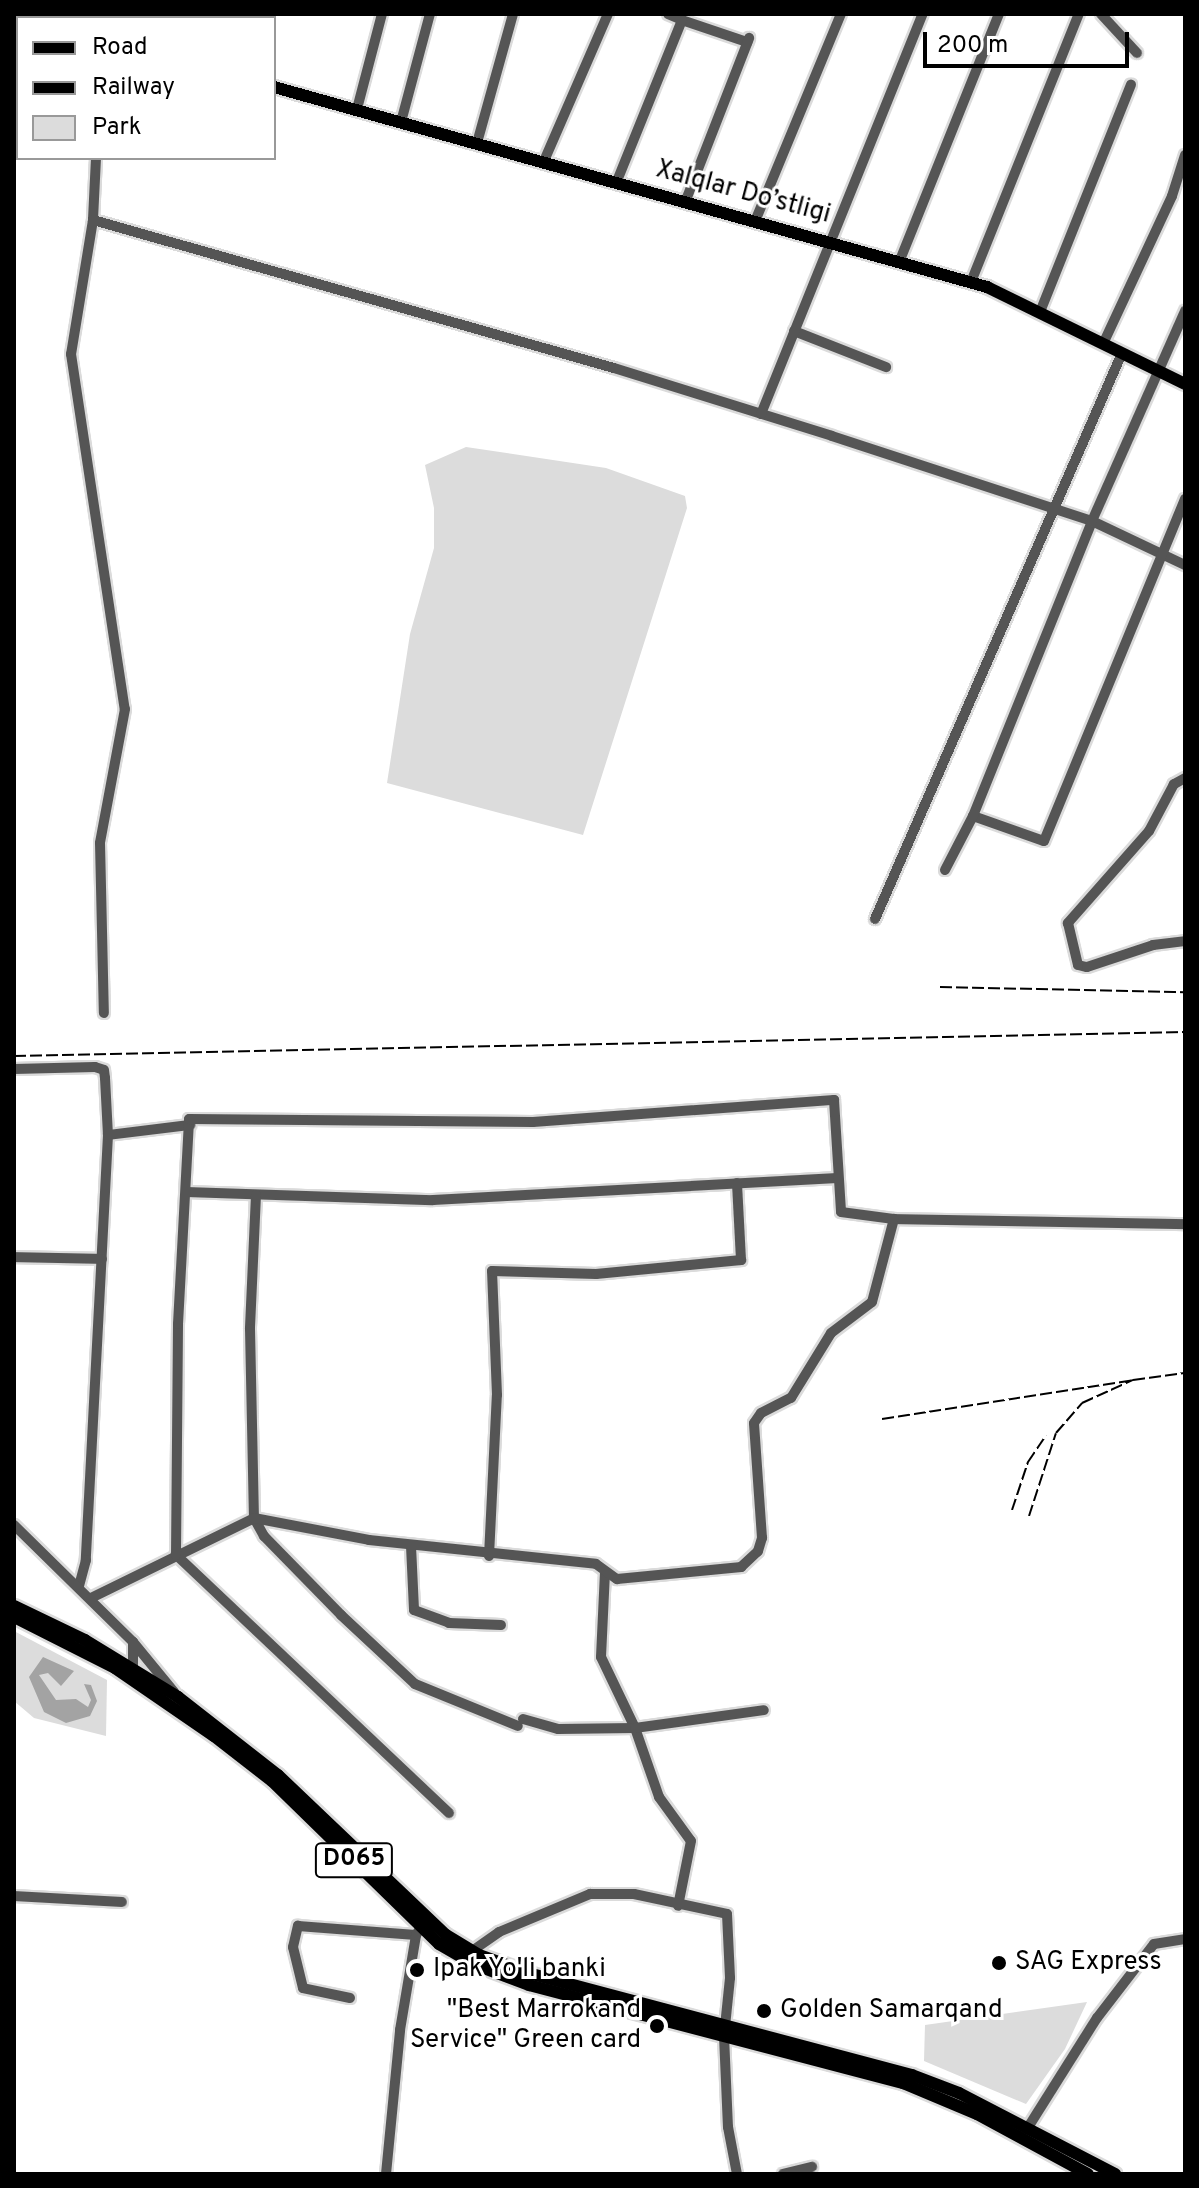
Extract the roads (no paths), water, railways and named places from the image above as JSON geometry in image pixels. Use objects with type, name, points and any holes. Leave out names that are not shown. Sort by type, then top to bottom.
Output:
[{"type":"main road","name":"Xalqlar Do’stligi","points":[[276,88],[756,219],[971,282],[1040,312],[1185,384]]},
{"type":"main road","name":"D065","points":[[14,1606],[178,1697],[278,1775],[422,1926],[446,1935],[472,1951],[532,1974],[903,2083],[977,2114],[1088,2174]]},
{"type":"main road","name":"D065","points":[[14,1617],[133,1673],[272,1781],[422,1926],[459,1956],[509,1979],[912,2075],[1115,2174]]},
{"type":"street","points":[[357,109],[382,14]]},
{"type":"street","points":[[401,122],[430,14]]},
{"type":"street","points":[[477,143],[513,14]]},
{"type":"street","points":[[544,161],[608,14]]},
{"type":"street","points":[[668,14],[748,40],[686,200]]},
{"type":"street","points":[[756,219],[841,14]]},
{"type":"street","points":[[761,414],[923,14]]},
{"type":"street","points":[[900,260],[999,14]]},
{"type":"street","points":[[971,282],[1079,14]]},
{"type":"street","points":[[1101,14],[1137,53]]},
{"type":"street","points":[[617,181],[682,20]]},
{"type":"street","points":[[1040,312],[1131,85]]},
{"type":"street","points":[[1103,344],[1172,196],[1185,155]]},
{"type":"street","points":[[96,160],[93,220],[71,354],[125,709],[100,843],[104,1013]]},
{"type":"street","points":[[93,220],[761,414],[1092,521],[1185,565]]},
{"type":"street","points":[[945,870],[973,816],[1092,521],[1185,311]]},
{"type":"street","points":[[794,331],[886,367]]},
{"type":"street","points":[[875,919],[1122,353]]},
{"type":"street","points":[[973,816],[1044,841],[1185,499]]},
{"type":"street","points":[[1185,778],[1174,784],[1149,831],[1068,923],[1078,965],[1087,967],[1153,945],[1185,941]]},
{"type":"street","points":[[14,1069],[104,1070],[108,1135],[102,1259],[86,1560],[79,1586]]},
{"type":"street","points":[[449,1813],[176,1555],[178,1324],[190,1125],[194,1116],[533,1122],[834,1100],[841,1212],[894,1219],[1185,1224]]},
{"type":"street","points":[[108,1135],[190,1125]]},
{"type":"street","points":[[186,1192],[433,1200],[837,1178]]},
{"type":"street","points":[[489,1556],[497,1395],[492,1271],[596,1274],[741,1260],[737,1183]]},
{"type":"street","points":[[256,1195],[250,1329],[254,1518],[264,1536],[341,1615],[415,1684],[520,1722],[558,1729],[635,1728],[764,1710]]},
{"type":"street","points":[[91,1598],[254,1518],[411,1546],[596,1564],[617,1579],[741,1567],[752,1560],[762,1538],[754,1423],[761,1413],[791,1398],[831,1333],[872,1302],[894,1219]]},
{"type":"street","points":[[14,1257],[102,1259]]},
{"type":"street","points":[[14,1525],[133,1642],[178,1697]]},
{"type":"street","points":[[411,1546],[414,1610],[449,1623],[501,1625]]},
{"type":"street","points":[[605,1572],[601,1657],[635,1728],[659,1797],[691,1841],[678,1906]]},
{"type":"street","points":[[133,1642],[133,1673]]},
{"type":"street","points":[[472,1951],[499,1932],[590,1894],[634,1894],[729,1917],[730,1978],[724,2030],[728,2127],[737,2174]]},
{"type":"street","points":[[14,1896],[122,1902]]},
{"type":"street","points":[[350,1998],[305,1991],[293,1947],[298,1926],[422,1926],[400,2030],[386,2174]]},
{"type":"street","points":[[1027,2129],[1097,2018],[1154,1944],[1185,1939]]},
{"type":"street","points":[[783,2174],[812,2167]]},
{"type":"railway","points":[[940,987],[1185,992]]},
{"type":"railway","points":[[14,1056],[1185,1032]]},
{"type":"railway","points":[[1029,1516],[1056,1433],[1082,1403],[1133,1380],[1185,1373]]},
{"type":"railway","points":[[882,1419],[1133,1380]]},
{"type":"railway","points":[[1012,1510],[1028,1462],[1046,1435]]},
{"type":"place","name":"SAG Express","points":[[999,1963]]},
{"type":"place","name":"Ipak Yo'li banki","points":[[417,1970]]},
{"type":"place","name":"Golden Samarqand","points":[[764,2011]]},
{"type":"place","name":"\"Best Marrokand Service\" Green card","points":[[657,2026]]}]
